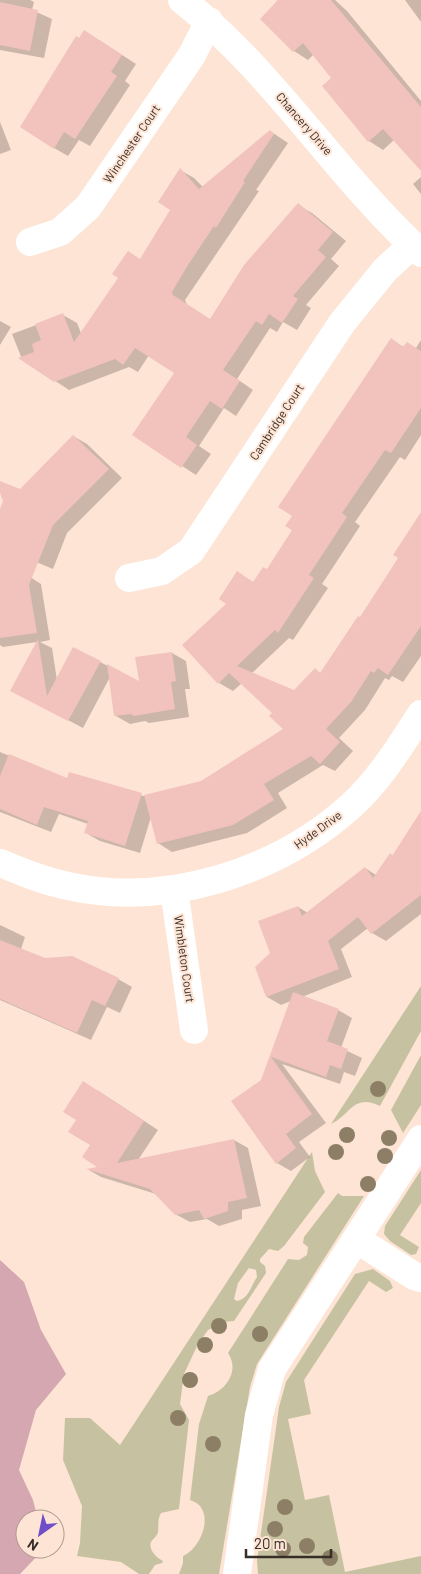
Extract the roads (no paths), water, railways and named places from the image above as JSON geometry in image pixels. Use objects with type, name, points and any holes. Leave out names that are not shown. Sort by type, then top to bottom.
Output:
[{"type":"street","name":"Chancery Drive","points":[[182,0],[209,21],[240,50],[386,218],[417,249]]},
{"type":"street","name":"Winchester Court","points":[[30,242],[60,232],[88,207],[192,55],[209,21]]},
{"type":"street","name":"Cambridge Court","points":[[130,578],[162,571],[191,550],[342,323],[385,270],[417,249]]},
{"type":"street","name":"Hyde Drive","points":[[0,863],[32,876],[70,887],[124,892],[174,889],[216,880],[289,851],[311,838],[353,804],[369,787],[421,714]]},
{"type":"street","name":"Wimbleton Court","points":[[174,889],[194,1030]]},
{"type":"street","points":[[237,1574],[259,1415],[272,1369],[421,1139]]},
{"type":"street","points":[[356,1239],[414,1276],[421,1278]]}]
